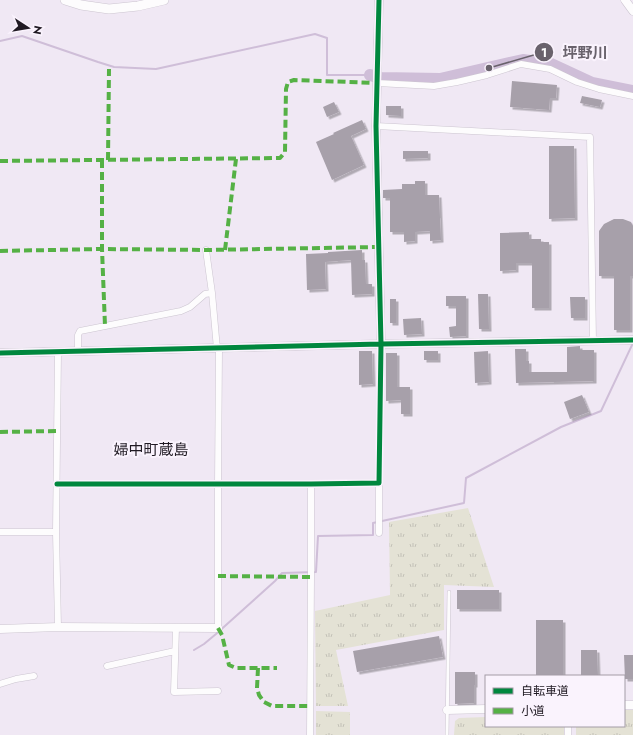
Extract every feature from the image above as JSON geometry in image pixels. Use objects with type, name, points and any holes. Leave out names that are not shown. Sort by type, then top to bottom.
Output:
[{"type":"main road","points":[[65,0],[81,5],[109,9],[138,6],[164,0]]},
{"type":"street","points":[[379,0],[376,126],[381,344],[379,534]]},
{"type":"street","points":[[625,0],[633,11]]},
{"type":"street","points":[[377,83],[434,86],[487,75],[521,64],[550,69],[577,82],[599,89],[633,96]]},
{"type":"street","points":[[376,126],[590,137],[594,341]]},
{"type":"street","points":[[0,629],[58,627],[218,628],[218,348],[206,250]]},
{"type":"street","points":[[78,351],[78,335],[80,331],[181,311],[190,307],[205,294],[212,293]]},
{"type":"street","points":[[0,353],[633,340]]},
{"type":"street","points":[[58,352],[56,532],[58,627]]},
{"type":"street","points":[[57,484],[218,485],[379,483]]},
{"type":"street","points":[[310,735],[311,484]]},
{"type":"street","points":[[0,532],[56,532]]},
{"type":"street","points":[[176,628],[174,692],[218,691]]},
{"type":"street","points":[[106,666],[175,652]]},
{"type":"street","points":[[0,684],[16,678],[34,676]]},
{"type":"street","points":[[447,710],[485,709]]},
{"type":"lane","points":[[447,735],[449,592]]},
{"type":"green space","points":[[468,508],[494,587],[444,585],[444,630],[336,650],[348,706],[316,706],[315,611],[390,595],[389,522]]},
{"type":"green space","points":[[625,710],[633,710],[633,735],[576,735],[576,727],[625,727]]},
{"type":"green space","points":[[316,711],[350,712],[350,735],[316,735]]},
{"type":"green space","points":[[485,717],[485,727],[564,727],[564,735],[454,735],[455,721],[459,718]]},
{"type":"building","points":[[512,81],[557,85],[556,98],[550,98],[549,110],[510,107]]},
{"type":"building","points":[[582,96],[602,100],[600,107],[580,103]]},
{"type":"building","points":[[334,102],[339,112],[327,117],[323,107]]},
{"type":"building","points":[[386,106],[401,106],[401,116],[386,115]]},
{"type":"building","points":[[362,120],[366,129],[351,136],[364,165],[332,180],[316,142]]},
{"type":"building","points":[[549,146],[574,146],[575,218],[549,219]]},
{"type":"building","points":[[403,151],[428,151],[428,158],[403,159]]},
{"type":"building","points":[[415,181],[425,181],[425,195],[439,195],[441,240],[430,241],[430,231],[415,232],[415,241],[404,242],[404,232],[390,232],[390,198],[383,198],[383,190],[402,189],[402,184],[415,184]]},
{"type":"building","points":[[614,219],[623,219],[631,222],[633,226],[633,276],[630,276],[630,330],[614,330],[614,276],[599,276],[599,231],[604,224]]},
{"type":"building","points":[[529,232],[529,239],[541,239],[541,242],[549,242],[549,308],[532,308],[532,263],[516,263],[516,270],[500,271],[500,233]]},
{"type":"building","points":[[362,250],[362,260],[365,260],[366,284],[372,284],[372,294],[352,295],[351,260],[325,262],[326,289],[307,290],[306,254]]},
{"type":"building","points":[[478,294],[488,294],[489,329],[479,329]]},
{"type":"building","points":[[446,296],[466,296],[466,336],[450,337],[449,327],[456,326],[456,306],[446,306]]},
{"type":"building","points":[[570,297],[585,297],[585,318],[571,318]]},
{"type":"building","points":[[390,299],[396,299],[396,323],[390,323]]},
{"type":"building","points":[[421,318],[422,334],[404,335],[403,319]]},
{"type":"building","points":[[580,346],[580,350],[594,350],[594,381],[516,383],[515,349],[526,349],[526,361],[529,361],[529,372],[567,372],[567,347]]},
{"type":"building","points":[[359,351],[372,351],[373,384],[359,385]]},
{"type":"building","points":[[424,351],[438,351],[438,360],[424,360]]},
{"type":"building","points":[[488,351],[489,382],[475,383],[474,352]]},
{"type":"building","points":[[386,353],[397,353],[397,387],[410,387],[410,414],[401,414],[401,400],[386,401]]},
{"type":"building","points":[[582,395],[589,412],[570,419],[564,402]]},
{"type":"building","points":[[457,590],[499,590],[499,609],[457,609]]},
{"type":"building","points":[[536,620],[563,620],[563,675],[536,675]]},
{"type":"building","points":[[439,636],[443,657],[357,672],[353,651]]},
{"type":"building","points":[[581,650],[597,650],[598,675],[581,675]]},
{"type":"building","points":[[624,655],[633,655],[633,679],[625,679]]},
{"type":"building","points":[[455,672],[475,672],[474,703],[455,704]]},
{"type":"waterway","points":[[0,41],[22,36],[114,67],[156,69],[315,34],[327,38],[327,75],[370,75]]},
{"type":"waterway","points":[[370,75],[381,78],[440,79],[523,60],[551,64],[592,83],[633,91]]},
{"type":"waterway","points":[[194,650],[216,634],[282,573],[316,572],[318,536],[373,535],[373,523],[464,503],[466,478],[561,427],[601,411],[633,343]]},
{"type":"marked path","points":[[108,160],[109,69]]},
{"type":"marked path","points":[[0,161],[280,158],[285,152],[286,89],[288,82],[294,80],[377,83]]},
{"type":"marked path","points":[[225,250],[236,159]]},
{"type":"marked path","points":[[102,160],[102,249],[105,326]]},
{"type":"marked path","points":[[0,251],[378,247]]},
{"type":"marked path","points":[[0,432],[57,431]]},
{"type":"marked path","points":[[218,576],[311,577]]},
{"type":"marked path","points":[[218,628],[222,635],[229,665],[236,668],[277,668]]},
{"type":"marked path","points":[[258,668],[257,688],[259,695],[264,702],[272,706],[310,706]]},
{"type":"cycle path","points":[[57,484],[379,483],[381,344],[376,126],[379,0]]},
{"type":"cycle path","points":[[0,353],[633,340]]},
{"type":"place","name":"坪野川","points":[[489,68]]},
{"type":"district","name":"婦中町蔵島","points":[[151,450]]}]
